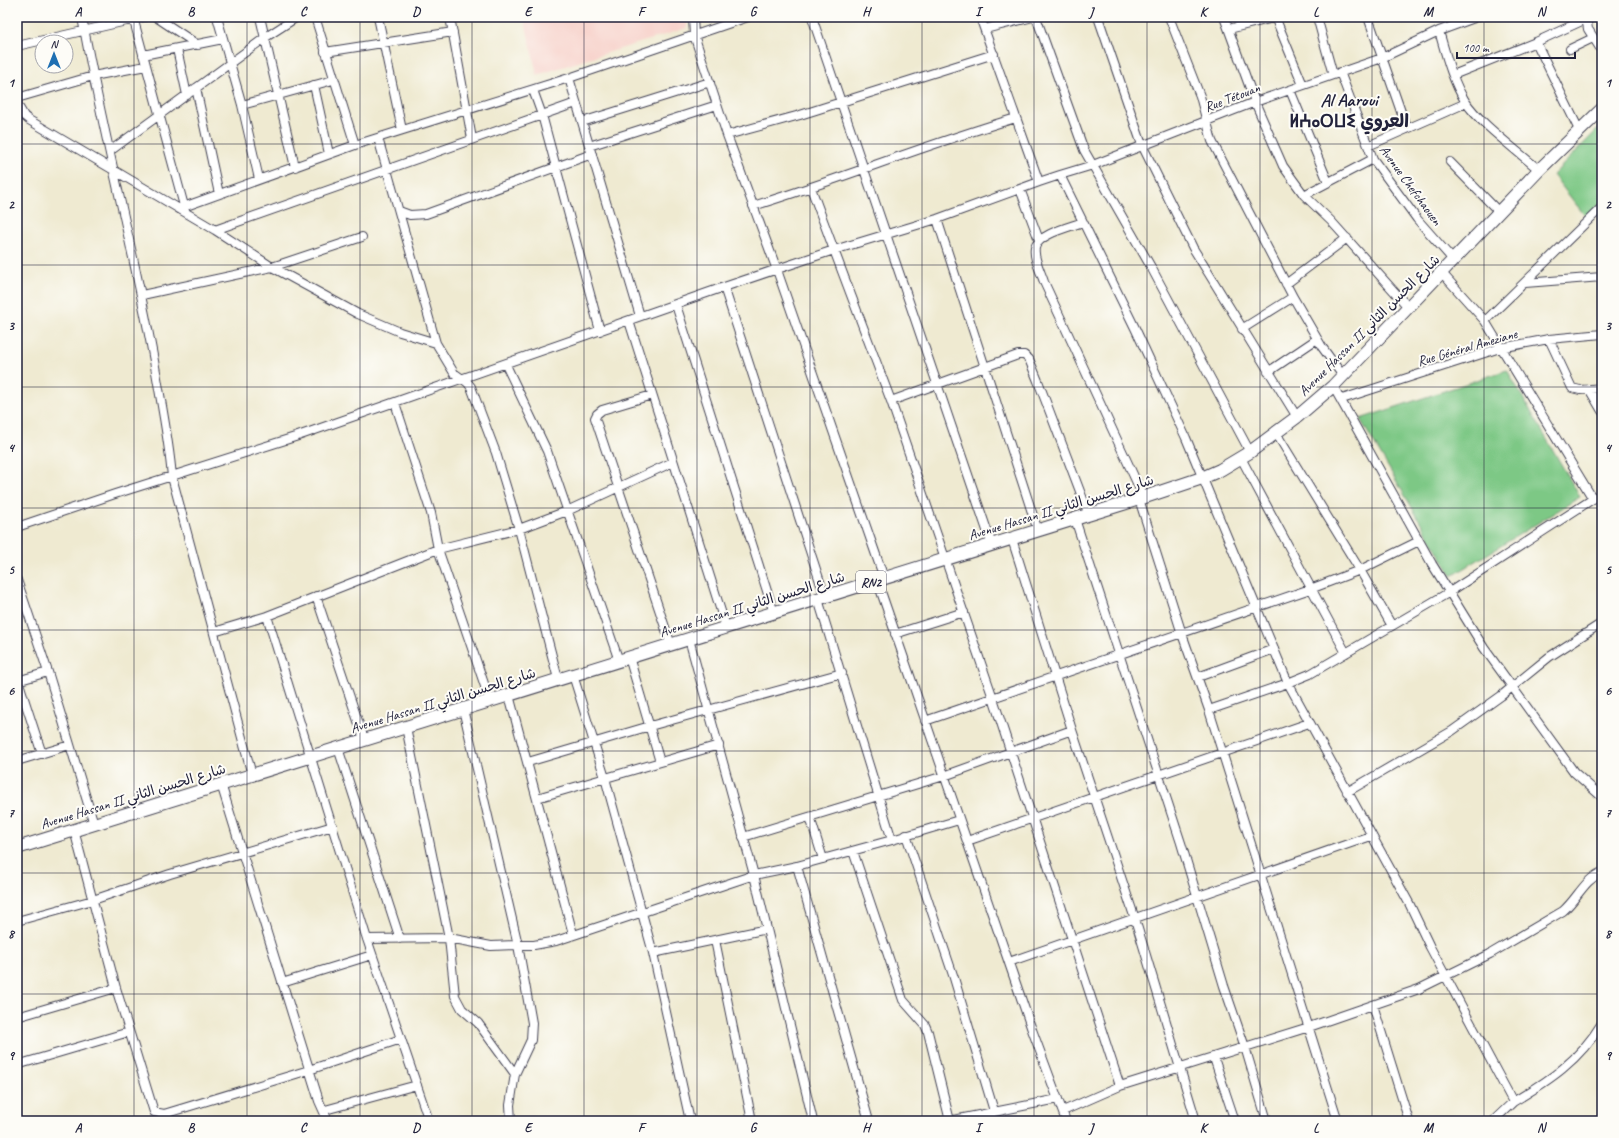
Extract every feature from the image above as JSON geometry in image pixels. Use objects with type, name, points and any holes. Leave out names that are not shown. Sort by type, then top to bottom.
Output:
[{"type":"main road","name":"Avenue Hassan II شارع الحسن الثاني","points":[[17,848],[558,679],[690,640],[726,627],[1088,515],[1202,478],[1246,455],[1297,417],[1333,386],[1454,261],[1539,170],[1602,109]]},
{"type":"street","points":[[82,17],[93,76],[142,295],[168,438],[172,477],[252,775]]},
{"type":"street","points":[[17,46],[134,18],[144,17]]},
{"type":"street","points":[[156,17],[198,45]]},
{"type":"street","points":[[217,17],[242,105],[259,179]]},
{"type":"street","points":[[260,17],[266,36],[295,166]]},
{"type":"street","points":[[110,151],[266,36],[297,17]]},
{"type":"street","points":[[315,17],[333,80],[355,145]]},
{"type":"street","points":[[378,17],[402,130]]},
{"type":"street","points":[[450,17],[472,139]]},
{"type":"street","points":[[693,17],[694,35],[727,135],[777,270],[881,579],[895,634],[959,820],[1066,1121]]},
{"type":"street","points":[[812,17],[992,545]]},
{"type":"street","points":[[980,17],[1039,182]]},
{"type":"street","points":[[984,29],[1034,17],[1084,150],[1151,267],[1346,653]]},
{"type":"street","points":[[1098,17],[1142,145],[1193,248],[1297,417]]},
{"type":"street","points":[[1168,17],[1200,96],[1208,120],[1212,141],[1293,297],[1317,339],[1342,376]]},
{"type":"street","points":[[1224,17],[1255,102],[1283,166],[1304,195],[1347,238],[1409,308]]},
{"type":"street","points":[[1229,29],[1276,17],[1303,85]]},
{"type":"street","name":"Avenue Chefchaouen","points":[[1318,17],[1337,74],[1373,159],[1417,219],[1454,261]]},
{"type":"street","points":[[1368,17],[1407,128]]},
{"type":"street","points":[[1477,17],[1439,31],[1453,75],[1466,103],[1479,117],[1539,170]]},
{"type":"street","points":[[134,18],[181,207]]},
{"type":"street","points":[[181,207],[355,145],[533,90],[743,18]]},
{"type":"street","points":[[1453,75],[1536,42],[1586,18],[1593,38],[1602,50]]},
{"type":"street","name":"Rue Tétouan","points":[[17,527],[395,403],[724,287],[834,250],[937,219],[1039,182],[1093,165],[1255,102],[1382,58],[1439,31]]},
{"type":"street","points":[[325,52],[453,32]]},
{"type":"street","points":[[1570,49],[1593,38]]},
{"type":"street","points":[[143,55],[223,39]]},
{"type":"street","points":[[1536,42],[1579,130]]},
{"type":"street","points":[[177,49],[187,95]]},
{"type":"street","points":[[727,135],[841,102],[994,54]]},
{"type":"street","points":[[17,98],[93,76],[146,66]]},
{"type":"street","points":[[569,78],[640,316]]},
{"type":"street","points":[[242,105],[333,80]]},
{"type":"street","points":[[582,122],[710,82]]},
{"type":"street","points":[[314,85],[329,154]]},
{"type":"street","points":[[196,88],[219,194]]},
{"type":"street","points":[[533,90],[542,115],[600,331]]},
{"type":"street","points":[[1290,90],[1328,182]]},
{"type":"street","points":[[215,230],[576,102]]},
{"type":"street","points":[[1368,146],[1466,103]]},
{"type":"street","points":[[17,104],[24,116],[29,120],[115,172],[181,207],[272,266],[358,314],[400,332],[436,343]]},
{"type":"street","points":[[399,211],[415,216],[426,214],[555,166],[591,150],[718,105]]},
{"type":"street","points":[[753,206],[811,188],[950,138],[1016,118]]},
{"type":"street","points":[[378,138],[436,343],[454,374],[468,383],[496,453],[519,529],[558,679]]},
{"type":"street","points":[[1304,195],[1373,159]]},
{"type":"street","points":[[1450,162],[1499,212]]},
{"type":"street","points":[[1060,175],[1135,328],[1186,438],[1288,683],[1371,836],[1395,876],[1513,1102]]},
{"type":"street","points":[[811,188],[891,401],[946,559],[1032,819],[1074,940],[1120,1086]]},
{"type":"street","points":[[1020,189],[1039,240]]},
{"type":"street","points":[[1485,321],[1602,207]]},
{"type":"street","points":[[937,219],[984,368],[1038,530]]},
{"type":"street","points":[[1083,222],[1039,240],[1035,249],[1035,257],[1044,282],[1142,498],[1182,634],[1209,710],[1338,1121]]},
{"type":"street","points":[[142,295],[272,266],[362,236]]},
{"type":"street","points":[[1286,284],[1347,238]]},
{"type":"street","points":[[1442,273],[1485,321],[1500,348],[1594,499]]},
{"type":"street","points":[[1525,283],[1602,277]]},
{"type":"street","points":[[724,287],[822,598],[842,673],[892,840]]},
{"type":"street","points":[[1242,329],[1293,297]]},
{"type":"street","points":[[676,305],[774,612]]},
{"type":"street","points":[[629,321],[726,627]]},
{"type":"street","name":"Rue Général Ameziane","points":[[1342,400],[1500,348],[1549,339],[1602,334]]},
{"type":"street","points":[[1268,372],[1317,339]]},
{"type":"street","points":[[1549,339],[1572,388],[1580,390],[1602,388]]},
{"type":"street","points":[[891,401],[1018,355],[1024,355],[1029,359],[1088,515]]},
{"type":"street","points":[[506,365],[547,451],[567,511],[650,726],[660,762]]},
{"type":"street","points":[[1333,386],[1448,592],[1511,687],[1574,772],[1602,797]]},
{"type":"street","points":[[1590,389],[1602,411]]},
{"type":"street","points":[[652,395],[602,410],[597,414],[596,418],[597,425],[671,645]]},
{"type":"street","points":[[395,403],[431,513],[438,549],[490,701]]},
{"type":"street","points":[[1276,433],[1360,570],[1392,626]]},
{"type":"street","points":[[214,632],[267,616],[438,549],[519,529],[567,511],[674,462]]},
{"type":"street","points":[[1209,710],[1310,674],[1448,592],[1602,493]]},
{"type":"street","points":[[1075,519],[1118,656],[1198,897],[1224,986],[1245,1047],[1267,1121]]},
{"type":"street","points":[[1012,538],[1072,730],[1135,919],[1179,1069],[1196,1121]]},
{"type":"street","points":[[925,721],[1056,678],[1313,588],[1360,570],[1419,541]]},
{"type":"street","points":[[17,580],[48,672],[94,824]]},
{"type":"street","points":[[316,596],[364,739]]},
{"type":"street","points":[[895,634],[964,612]]},
{"type":"street","points":[[267,616],[312,756],[372,955],[429,1121]]},
{"type":"street","points":[[1347,792],[1452,731],[1549,657],[1602,623]]},
{"type":"street","points":[[690,640],[754,875],[813,1121]]},
{"type":"street","points":[[1198,677],[1274,649]]},
{"type":"street","points":[[42,754],[18,680],[48,672]]},
{"type":"street","points":[[528,762],[650,726],[842,673]]},
{"type":"street","points":[[573,675],[605,778],[653,953],[690,1121]]},
{"type":"street","points":[[509,695],[573,934]]},
{"type":"street","points":[[463,709],[518,945],[532,1028],[531,1040],[515,1074],[510,1105],[511,1121]]},
{"type":"street","points":[[967,841],[1309,723]]},
{"type":"street","points":[[406,727],[449,938],[455,996],[459,1004],[478,1023],[515,1074]]},
{"type":"street","points":[[743,837],[944,776],[1072,730]]},
{"type":"street","points":[[17,761],[70,745]]},
{"type":"street","points":[[537,798],[719,745]]},
{"type":"street","points":[[338,748],[400,939]]},
{"type":"street","points":[[221,784],[309,1070],[319,1101],[328,1121]]},
{"type":"street","points":[[810,817],[823,859]]},
{"type":"street","points":[[367,939],[449,938],[491,946],[544,944],[754,875],[797,866],[853,851],[959,820]]},
{"type":"street","points":[[17,921],[93,900],[242,852],[333,826]]},
{"type":"street","points":[[74,830],[116,988],[154,1112],[159,1114],[309,1070],[401,1039]]},
{"type":"street","points":[[906,835],[968,1022],[997,1121]]},
{"type":"street","points":[[1009,962],[1261,876],[1371,836]]},
{"type":"street","points":[[853,851],[903,1000],[925,1025],[928,1032],[950,1121],[1058,1099]]},
{"type":"street","points":[[797,866],[869,1121]]},
{"type":"street","points":[[1063,1111],[1120,1086],[1214,1058],[1418,989],[1490,954],[1563,911],[1571,904],[1585,884],[1602,872]]},
{"type":"street","points":[[653,953],[767,929]]},
{"type":"street","points":[[715,940],[752,1121]]},
{"type":"street","points":[[282,983],[372,955]]},
{"type":"street","points":[[17,1017],[116,988]]},
{"type":"street","points":[[1373,1004],[1409,1121]]},
{"type":"street","points":[[1493,1121],[1513,1102],[1553,1078],[1587,1046],[1602,1023]]},
{"type":"street","points":[[17,1065],[129,1032]]},
{"type":"street","points":[[1214,1058],[1235,1121]]},
{"type":"street","points":[[324,1110],[417,1085]]},
{"type":"shaded area","points":[[524,17],[687,17],[687,28],[537,75]]},
{"type":"green space","points":[[1602,125],[1602,202],[1586,217],[1553,175]]},
{"type":"green space","points":[[1507,370],[1580,497],[1452,576],[1360,419]]},
{"type":"district","name":"Al Aaroui ⵍⵄⴰⵔⵡⵉ العروي","points":[[1349,110]]}]
